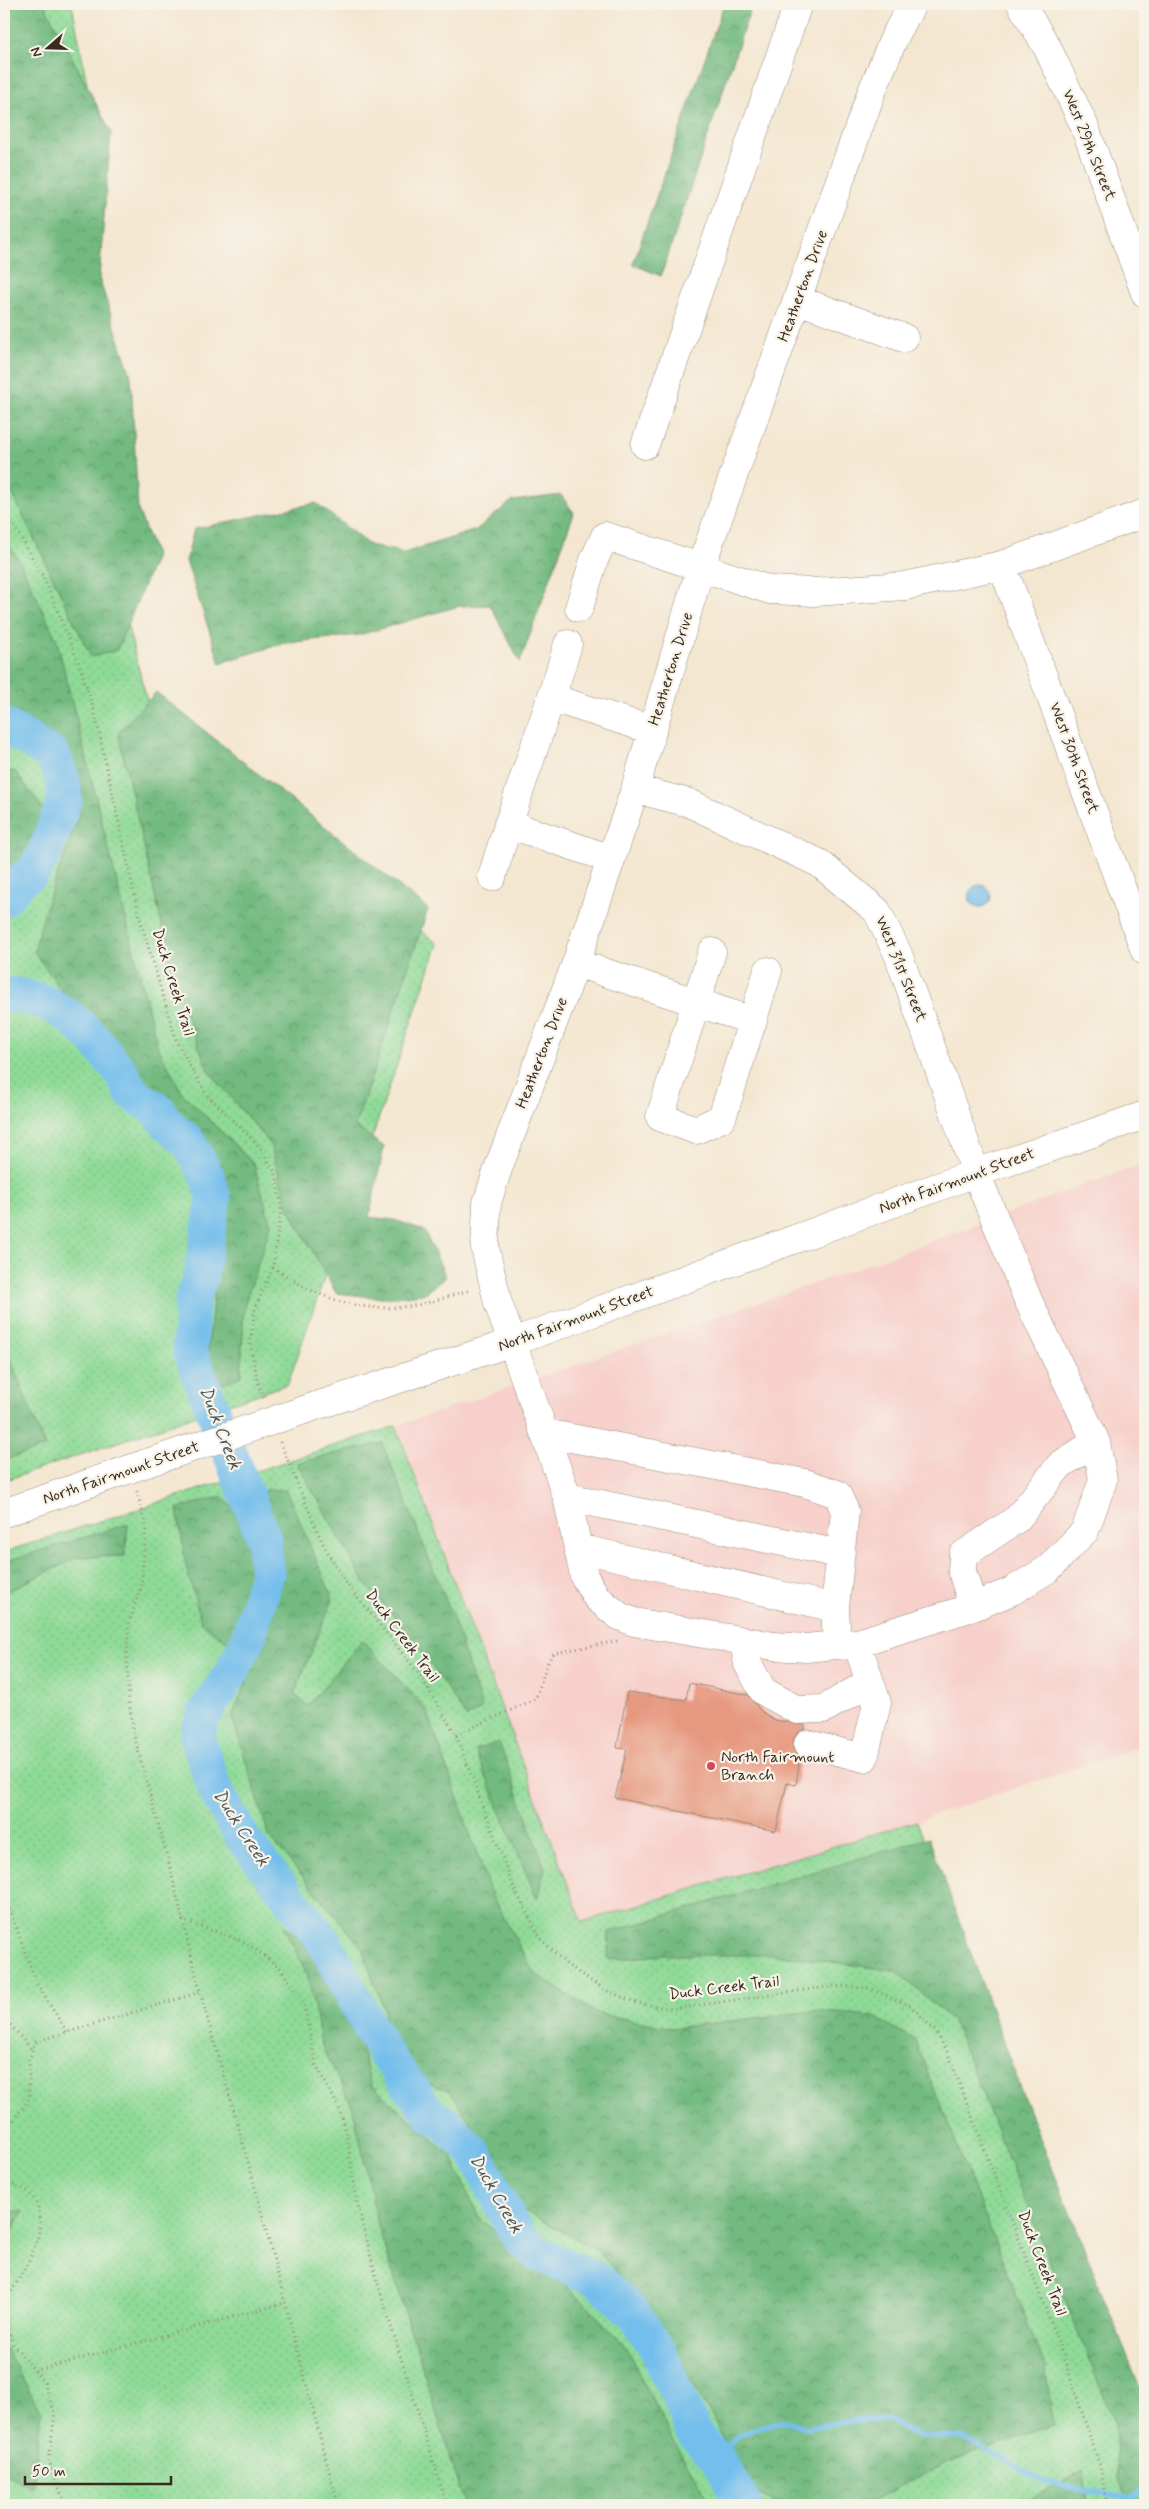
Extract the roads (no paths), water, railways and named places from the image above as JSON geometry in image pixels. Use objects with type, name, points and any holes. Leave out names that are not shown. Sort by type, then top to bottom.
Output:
[{"type":"street","points":[[645,445],[798,4]]},
{"type":"street","name":"Heatherton Drive","points":[[847,1645],[790,1647],[634,1622],[619,1616],[596,1598],[584,1576],[567,1497],[545,1433],[510,1343],[485,1248],[487,1203],[499,1166],[576,963],[635,789],[702,566],[872,91],[894,38],[912,4]]},
{"type":"street","name":"West 29th Street","points":[[1021,4],[1047,47],[1084,125],[1145,292]]},
{"type":"street","points":[[798,300],[904,338]]},
{"type":"street","points":[[579,608],[594,560],[604,536],[702,566],[770,590],[814,592],[905,586],[1002,565],[1145,513]]},
{"type":"street","name":"West 30th Street","points":[[1002,565],[1145,951]]},
{"type":"street","points":[[492,876],[552,698],[568,644]]},
{"type":"street","points":[[552,698],[652,730]]},
{"type":"street","name":"West 31st Street","points":[[635,789],[689,802],[819,863],[877,911],[898,954],[976,1173],[1028,1300],[1096,1442],[1103,1480],[1086,1531],[1048,1568],[1012,1591],[973,1607],[847,1645]]},
{"type":"street","points":[[508,824],[611,859]]},
{"type":"street","points":[[712,952],[660,1117],[696,1130],[722,1118],[768,971]]},
{"type":"street","points":[[576,963],[752,1021]]},
{"type":"street","name":"North Fairmount Street","points":[[4,1513],[316,1406],[510,1343],[976,1173],[1145,1116]]},
{"type":"street","points":[[545,1433],[805,1483],[837,1494],[844,1511],[835,1608],[847,1645],[870,1682],[877,1703],[864,1758],[808,1744]]},
{"type":"street","points":[[973,1607],[962,1571],[963,1555],[1017,1519],[1060,1465],[1096,1442]]},
{"type":"street","points":[[567,1497],[840,1554]]},
{"type":"street","points":[[579,1548],[835,1608]]},
{"type":"street","points":[[744,1641],[748,1664],[763,1691],[797,1710],[824,1710],[870,1682]]},
{"type":"water","points":[[980,885],[988,888],[991,896],[988,904],[980,907],[972,904],[969,896],[972,888]]},
{"type":"waterway","name":"Duck Creek","points":[[4,725],[53,755],[63,781],[65,799],[45,852],[33,872],[21,880],[4,899]]},
{"type":"waterway","name":"Duck Creek","points":[[4,995],[17,995],[47,1003],[70,1017],[94,1039],[122,1074],[132,1093],[158,1110],[166,1123],[188,1141],[207,1176],[214,1198],[200,1280],[192,1299],[190,1352],[264,1539],[267,1574],[247,1642],[230,1675],[204,1714],[197,1736],[215,1790],[244,1840],[323,1940],[383,2051],[431,2115],[446,2124],[476,2155],[517,2235],[539,2254],[600,2281],[634,2314],[657,2349],[695,2434],[717,2458],[744,2505]]},
{"type":"waterway","points":[[717,2458],[739,2435],[762,2426],[787,2421],[808,2428],[851,2421],[885,2419],[921,2436],[961,2437],[1043,2481],[1132,2499],[1145,2488]]},
{"type":"place","name":"North Fairmount Branch","points":[[711,1766]]}]
